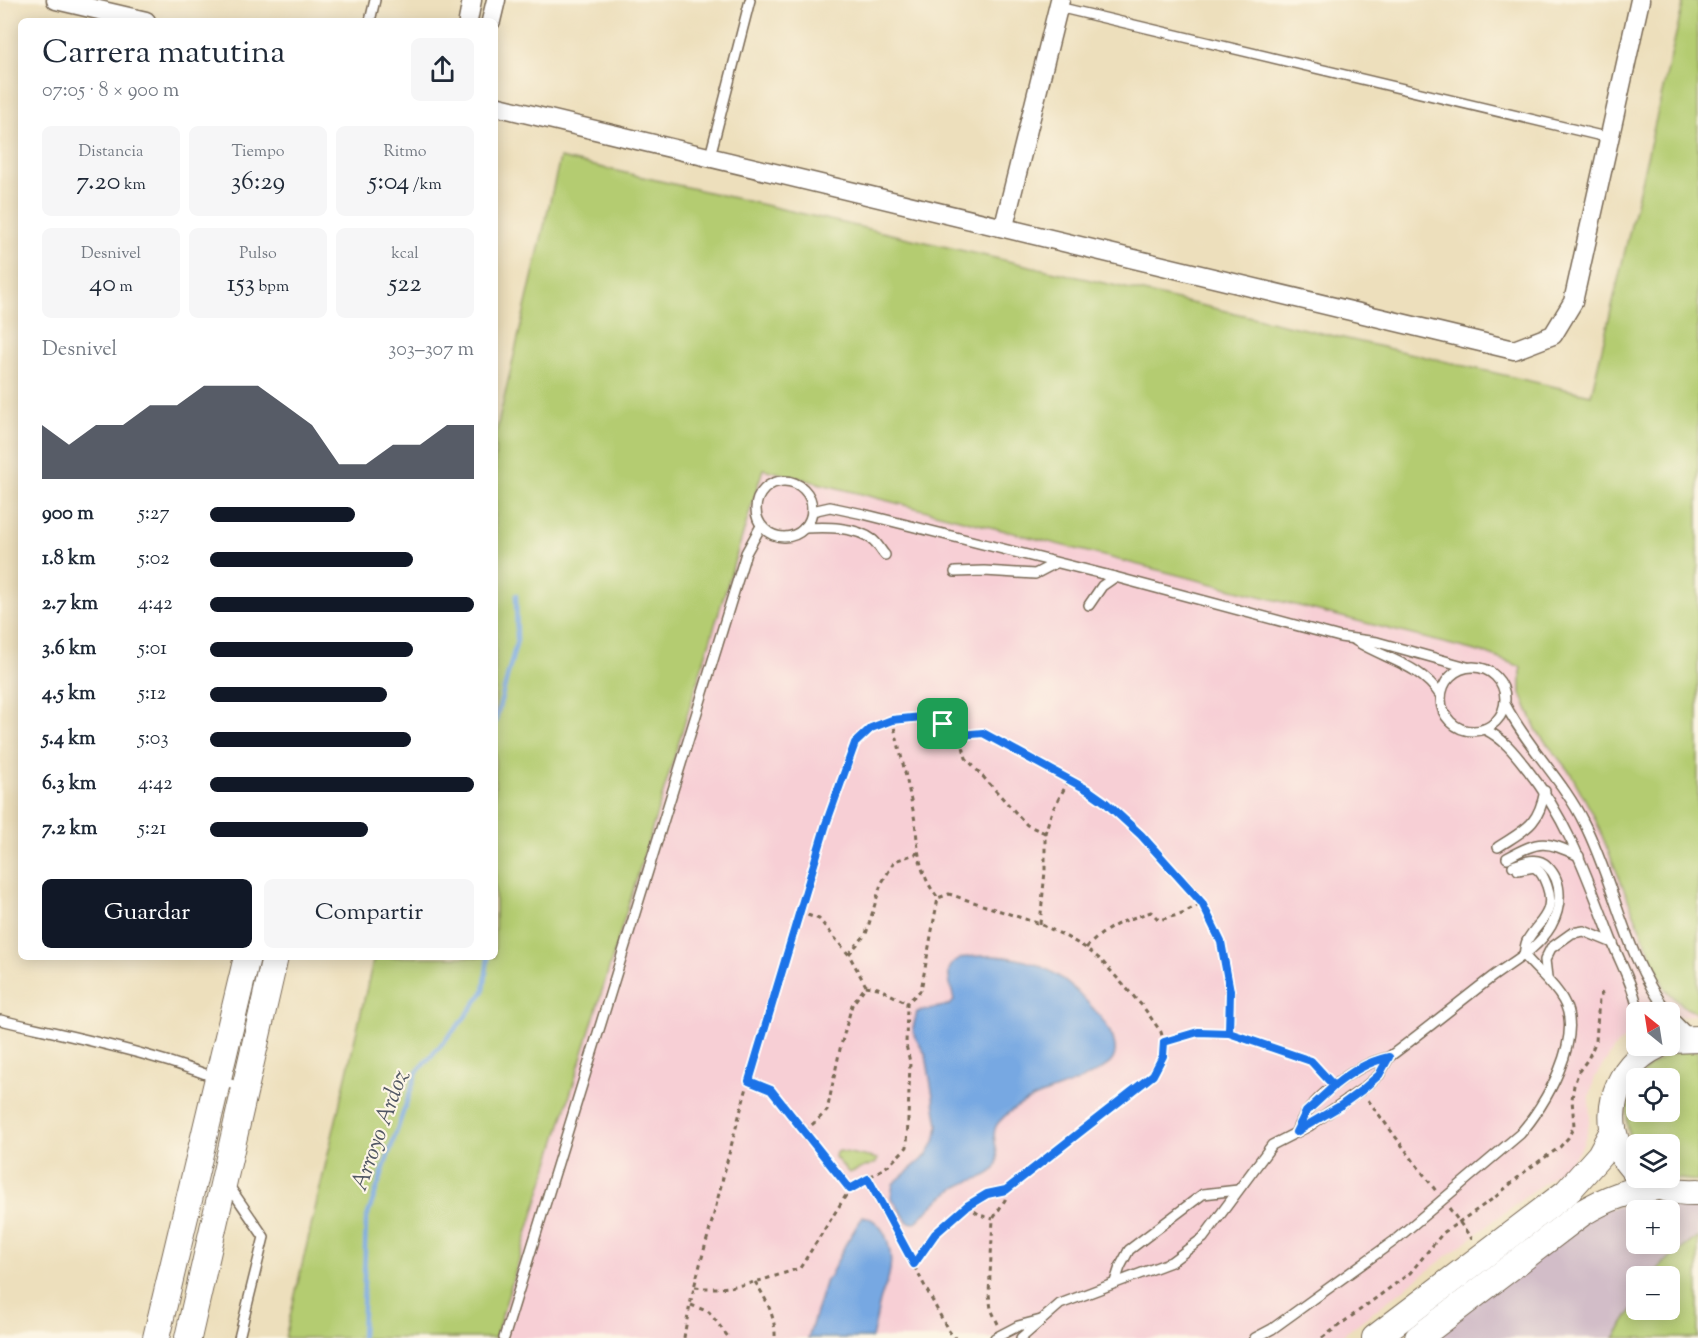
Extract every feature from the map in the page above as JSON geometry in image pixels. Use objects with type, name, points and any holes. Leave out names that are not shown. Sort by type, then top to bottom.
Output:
[{"type":"street","points":[[56,0],[133,18]]},
{"type":"street","points":[[469,18],[472,0]]},
{"type":"street","points":[[492,18],[496,0]]},
{"type":"street","points":[[498,107],[1004,226],[1514,350],[1553,335],[1573,302],[1640,0]]},
{"type":"street","points":[[1004,226],[1059,4]]},
{"type":"street","points":[[156,1338],[246,960]]},
{"type":"street","points":[[188,1338],[274,960]]},
{"type":"street","points":[[1626,1159],[1613,1131],[1612,1102],[1623,1075],[1639,1056]]},
{"type":"street","points":[[1375,1338],[1567,1192],[1600,1155],[1613,1131]]},
{"type":"street","points":[[1432,1332],[1582,1213],[1605,1199],[1637,1188]]},
{"type":"street","points":[[1667,1188],[1681,1193],[1698,1192]]},
{"type":"lane","points":[[371,18],[375,0]]},
{"type":"lane","points":[[710,156],[750,0]]},
{"type":"lane","points":[[1059,4],[1610,138]]},
{"type":"lane","points":[[776,482],[794,482],[807,493],[812,511],[804,528],[796,534],[777,537],[768,533],[761,526],[757,518],[757,500],[767,486],[776,482]]},
{"type":"lane","points":[[812,511],[830,507],[863,514],[1353,640],[1377,642],[1467,667],[1478,667],[1496,675],[1502,684],[1506,694],[1502,715],[1494,724],[1484,729],[1466,730],[1457,727],[1445,714],[1441,696],[1433,684],[1419,672],[1353,640]]},
{"type":"lane","points":[[504,1338],[746,553],[761,526]]},
{"type":"lane","points":[[804,528],[826,527],[853,531],[873,540],[885,555]]},
{"type":"lane","points":[[955,572],[1035,574],[1056,563]]},
{"type":"lane","points":[[1089,605],[1102,586],[1115,577]]},
{"type":"lane","points":[[1441,696],[1449,677],[1467,667]]},
{"type":"lane","points":[[1505,704],[1523,734],[1559,780],[1583,821],[1597,850],[1642,971],[1659,1002]]},
{"type":"lane","points":[[1484,729],[1509,746],[1545,791],[1579,855],[1634,1002]]},
{"type":"lane","points":[[1498,847],[1534,822],[1542,808],[1545,791]]},
{"type":"lane","points":[[1507,858],[1530,846],[1545,843],[1579,855]]},
{"type":"lane","points":[[1021,1338],[1060,1304],[1171,1262],[1203,1238],[1272,1145],[1332,1111],[1362,1090],[1379,1075],[1389,1057],[1494,975],[1524,955],[1527,942],[1543,921],[1549,907],[1548,891],[1541,872],[1534,867],[1515,868]]},
{"type":"lane","points":[[1547,977],[1545,960],[1551,948],[1572,933],[1584,931],[1613,943]]},
{"type":"lane","points":[[1255,1338],[1272,1329],[1364,1264],[1443,1200],[1532,1121],[1562,1062],[1569,1040],[1570,1018],[1564,1001],[1547,977],[1537,972],[1524,955]]},
{"type":"lane","points":[[0,1020],[122,1048],[219,1078],[245,1090]]},
{"type":"lane","points":[[1296,1132],[1306,1112],[1334,1086],[1361,1066],[1389,1057]]},
{"type":"lane","points":[[225,1180],[264,1237],[239,1338]]},
{"type":"lane","points":[[1115,1282],[1129,1250],[1203,1194],[1238,1190]]},
{"type":"lane","points":[[995,1338],[1018,1326],[1043,1319]]},
{"type":"path","points":[[684,1338],[735,1129],[799,912],[826,824],[855,743],[871,728],[892,720],[922,717],[943,724],[960,735],[983,733],[1105,802],[1141,835],[1202,903],[1221,942],[1230,991],[1229,1033]]},
{"type":"path","points":[[695,1287],[713,1290],[755,1282],[800,1268],[850,1189],[889,1165],[907,1147],[910,1062],[906,1046],[907,1003],[921,990],[938,898],[926,882],[918,853],[906,775],[892,720]]},
{"type":"path","points":[[960,735],[966,758],[1027,825],[1045,833]]},
{"type":"path","points":[[1040,924],[1046,871],[1045,833],[1052,811],[1069,780]]},
{"type":"path","points":[[849,954],[866,934],[881,884],[895,861],[918,853]]},
{"type":"path","points":[[914,1264],[935,1234],[967,1206],[987,1194],[1006,1190],[1153,1075],[1163,1056],[1164,1042],[1161,1032],[1144,1008],[1101,960],[1086,948],[1064,934],[1040,924],[949,894],[938,898]]},
{"type":"path","points":[[1086,948],[1099,934],[1118,922],[1151,912],[1159,920],[1182,914],[1202,903]]},
{"type":"path","points":[[799,912],[819,919],[849,954],[866,986]]},
{"type":"path","points":[[866,986],[878,988],[907,1003]]},
{"type":"path","points":[[804,1132],[827,1111],[852,1005],[866,986]]},
{"type":"path","points":[[1322,1338],[1410,1274],[1443,1233],[1494,1198],[1528,1169],[1560,1147],[1568,1138],[1574,1126],[1572,1099],[1574,1084],[1596,1041],[1599,999],[1603,991]]},
{"type":"path","points":[[1164,1042],[1198,1032],[1229,1033],[1311,1061],[1334,1086]]},
{"type":"path","points":[[749,1081],[771,1090],[850,1189]]},
{"type":"path","points":[[1362,1090],[1473,1240]]},
{"type":"path","points":[[868,1179],[948,1330],[955,1338]]},
{"type":"path","points":[[999,1326],[989,1294],[993,1219],[1005,1200],[1006,1190]]},
{"type":"path","points":[[967,1206],[980,1215],[993,1219]]},
{"type":"path","points":[[755,1282],[766,1299],[775,1338]]},
{"type":"path","points":[[691,1305],[709,1312],[729,1338]]},
{"type":"shaded area","points":[[762,469],[1487,654],[1521,667],[1521,694],[1593,814],[1664,989],[1680,1002],[1626,1002],[1626,1038],[1616,1046],[1595,1077],[1589,1099],[1590,1118],[1587,1133],[1581,1148],[1570,1163],[1339,1338],[495,1338]]},
{"type":"shaded area","points":[[1680,1002],[1698,1014],[1680,1017]]},
{"type":"shaded area","points":[[1698,1192],[1698,1338],[1418,1338],[1582,1213],[1626,1205],[1626,1254],[1680,1254],[1680,1200],[1654,1200]]},
{"type":"green space","points":[[1684,0],[1698,0],[1698,1013],[1686,1008],[1665,989],[1593,814],[1571,774],[1537,731],[1521,694],[1521,667],[1487,654],[763,469],[495,1338],[285,1338],[373,960],[498,960],[498,424],[560,158],[1591,395]]},
{"type":"green space","points":[[1698,1051],[1698,1181],[1680,1179],[1680,1134],[1629,1134],[1628,1122],[1680,1122],[1680,1068],[1648,1068],[1669,1056],[1680,1056],[1680,1052]]},
{"type":"green space","points":[[836,1152],[878,1159],[876,1163],[849,1173],[835,1157]]},
{"type":"green space","points":[[1698,1237],[1698,1338],[1614,1338],[1626,1319],[1680,1320],[1680,1266],[1661,1266],[1675,1254],[1680,1254],[1680,1250]]},
{"type":"water","points":[[971,956],[993,956],[1034,964],[1067,983],[1104,1022],[1113,1039],[1115,1055],[1109,1064],[1088,1077],[1034,1098],[1009,1112],[999,1122],[994,1133],[998,1159],[994,1170],[948,1193],[915,1223],[908,1222],[891,1197],[893,1184],[927,1155],[936,1138],[938,1125],[926,1055],[915,1037],[913,1028],[917,1012],[949,1005],[954,1001],[949,970],[957,960]]},
{"type":"water","points":[[863,1216],[872,1219],[884,1233],[888,1241],[891,1260],[872,1338],[808,1338],[826,1280]]},
{"type":"waterway","name":"Arroyo Ardoz","points":[[498,712],[517,640],[516,595]]},
{"type":"waterway","name":"Arroyo Ardoz","points":[[362,1338],[366,1220],[417,1072],[462,1021],[484,991],[488,960]]},
{"type":"route","points":[[943,724],[922,717],[892,720],[871,728],[855,743],[826,824],[749,1081],[771,1090],[850,1189],[868,1179],[914,1264],[935,1234],[967,1206],[987,1194],[1006,1190],[1153,1075],[1163,1056],[1164,1042],[1198,1032],[1229,1033],[1311,1061],[1334,1086],[1306,1112],[1296,1132],[1340,1106],[1379,1075],[1389,1057],[1361,1066],[1334,1086],[1311,1061],[1275,1049],[1229,1033],[1230,991],[1221,942],[1202,903],[1141,835],[1105,802],[1088,790],[983,733],[960,735],[943,724]]}]
